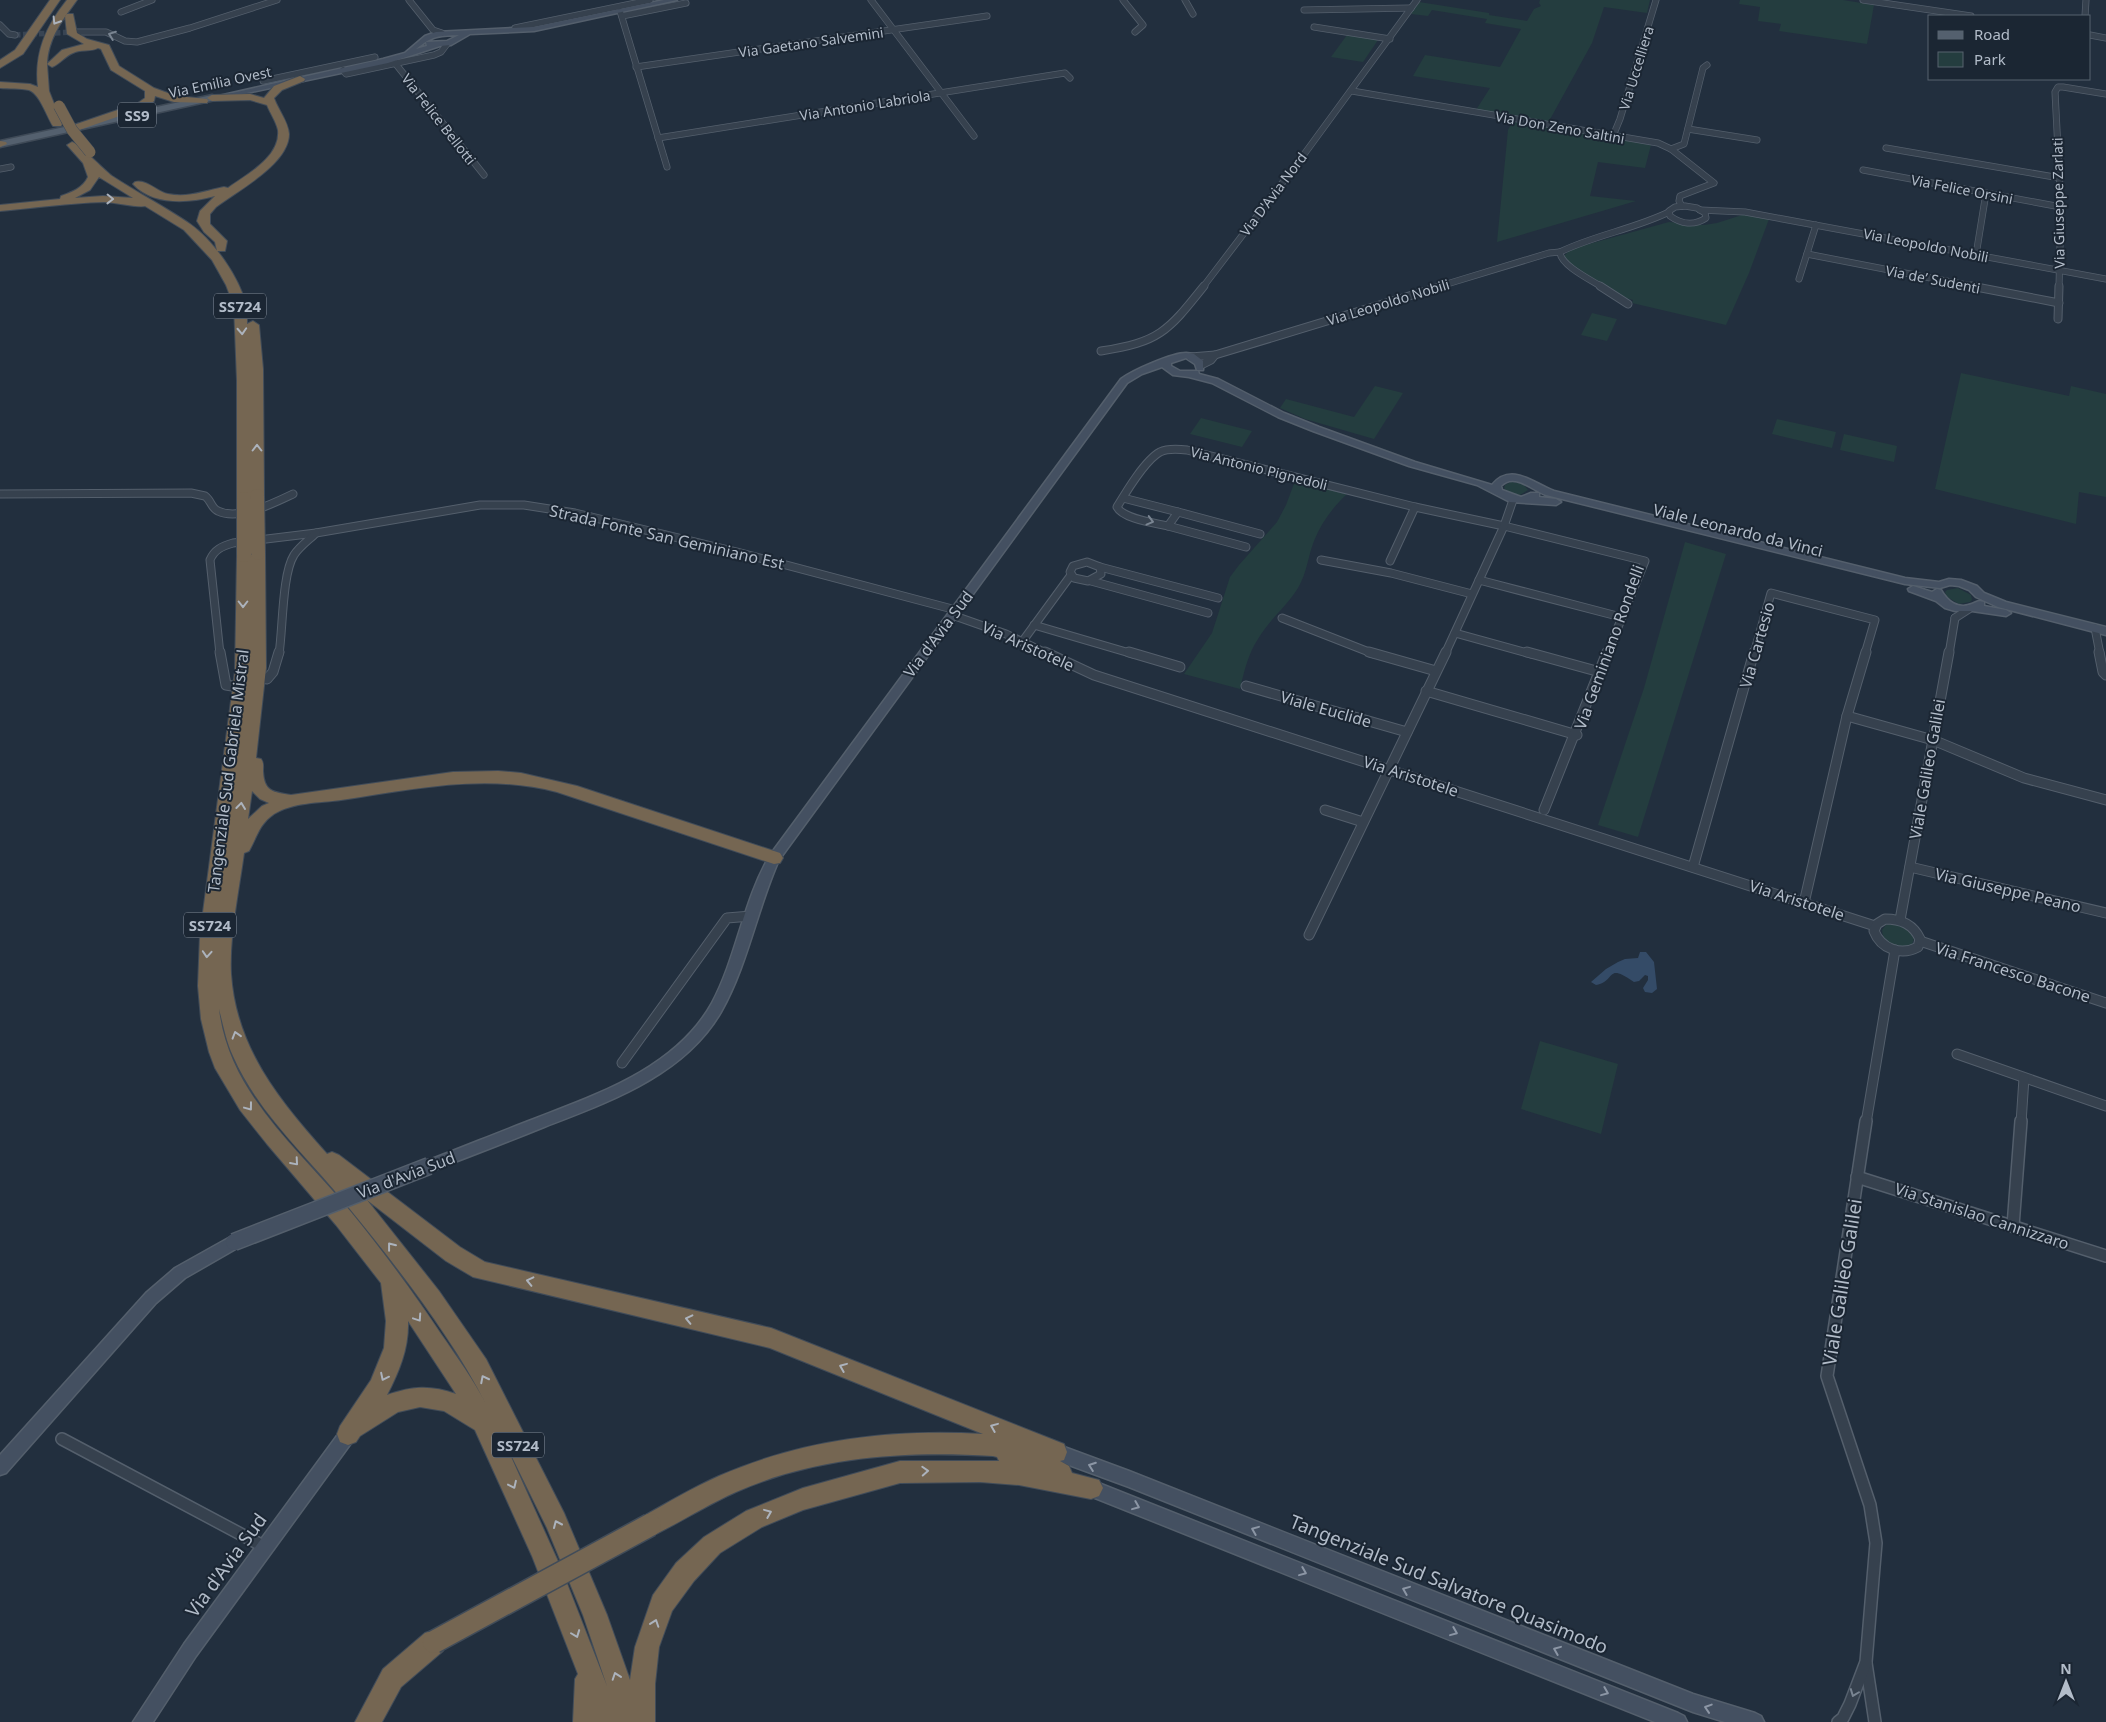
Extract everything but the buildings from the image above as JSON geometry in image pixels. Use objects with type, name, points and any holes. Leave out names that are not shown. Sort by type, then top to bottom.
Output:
[{"type":"highway","points":[[0,58],[14,45],[46,0]]},
{"type":"highway","points":[[0,64],[19,52],[55,0]]},
{"type":"highway","name":"SS724","points":[[72,0],[59,16],[44,44],[42,72],[52,106],[63,133],[117,184],[188,228]]},
{"type":"highway","name":"SS724","points":[[52,106],[55,44],[70,16],[82,0]]},
{"type":"highway","points":[[70,16],[72,34],[84,41],[105,47],[110,61],[115,68],[150,90],[174,99],[207,100],[250,96],[270,103]]},
{"type":"highway","points":[[34,56],[44,44]]},
{"type":"highway","points":[[53,73],[61,54],[76,48],[94,46],[108,52]]},
{"type":"highway","points":[[0,74],[21,64]]},
{"type":"highway","points":[[126,180],[162,196],[184,198],[212,194],[245,182],[271,162],[281,146],[284,131],[282,123],[270,103],[269,96],[298,76]]},
{"type":"highway","points":[[0,85],[30,87],[38,91],[43,102],[52,106]]},
{"type":"highway","points":[[72,129],[142,105],[150,100],[150,90]]},
{"type":"highway","points":[[0,208],[58,200],[85,189],[94,177],[86,156]]},
{"type":"highway","name":"SS724","points":[[86,156],[185,216],[222,249]]},
{"type":"highway","name":"Tangenziale Sud Gabriela Mistral","points":[[245,182],[210,204],[203,213],[203,222],[221,241],[222,249],[242,282],[250,303],[257,369],[250,497]]},
{"type":"highway","points":[[26,205],[95,200],[126,200],[140,203],[171,221],[188,228]]},
{"type":"highway","name":"Tangenziale Sud Gabriela Mistral","points":[[188,228],[222,265],[240,306],[250,497],[251,554],[258,668],[223,948],[222,973],[225,998],[242,1055],[261,1088],[286,1122],[337,1180],[431,1298],[478,1366],[556,1522],[595,1615],[632,1722]]},
{"type":"highway","name":"Tangenziale Sud Gabriela Mistral","points":[[251,554],[243,671],[209,935],[206,977],[208,1005],[214,1035],[225,1067],[245,1102],[390,1278]]},
{"type":"highway","points":[[255,699],[254,780],[257,788],[268,797],[293,801]]},
{"type":"highway","points":[[229,898],[247,833],[253,822],[264,812],[293,801],[440,779],[467,777],[520,778],[562,788],[774,858]]},
{"type":"highway","points":[[286,1122],[337,1166],[453,1254],[481,1270],[771,1338],[1056,1452]]},
{"type":"highway","points":[[348,1434],[385,1375],[393,1354],[397,1334],[397,1314],[390,1278]]},
{"type":"highway","name":"SS724","points":[[390,1278],[460,1380],[485,1425],[557,1584],[607,1722]]},
{"type":"highway","points":[[348,1434],[388,1406],[411,1398],[430,1396],[449,1401],[464,1408],[485,1425]]},
{"type":"highway","points":[[368,1722],[392,1678],[434,1642],[726,1484],[779,1464],[831,1450],[887,1443],[972,1444],[1056,1452]]},
{"type":"highway","points":[[972,1444],[1046,1466],[1090,1488]]},
{"type":"highway","points":[[642,1722],[642,1684],[647,1648],[662,1604],[685,1572],[712,1545],[754,1519],[803,1499],[900,1472],[970,1471],[1019,1474],[1090,1488]]},
{"type":"highway","points":[[586,1722],[589,1668]]},
{"type":"main road","name":"Via Emilia Ovest","points":[[1,144],[207,100]]},
{"type":"street","points":[[120,12],[152,0]]},
{"type":"street","points":[[75,32],[106,32],[131,42],[148,40],[276,0]]},
{"type":"street","points":[[344,70],[346,74],[438,54],[443,50],[442,45],[428,43],[430,35],[409,0]]},
{"type":"street","points":[[515,28],[650,0]]},
{"type":"street","points":[[621,14],[632,4],[674,0]]},
{"type":"street","points":[[871,0],[974,136]]},
{"type":"street","points":[[1123,0],[1143,25],[1135,32]]},
{"type":"street","points":[[1185,0],[1193,14]]},
{"type":"street","name":"Via D'Avia Nord","points":[[1101,351],[1154,337],[1170,327],[1272,198],[1390,39],[1416,0]]},
{"type":"street","name":"Via Uccelliera","points":[[1613,136],[1656,0]]},
{"type":"street","points":[[1862,0],[1965,15]]},
{"type":"street","points":[[2085,15],[2086,0]]},
{"type":"street","points":[[430,35],[442,32],[453,36],[492,30],[534,29],[686,3]]},
{"type":"street","points":[[1307,5],[1304,10],[1366,6],[1411,8]]},
{"type":"street","points":[[621,14],[667,167]]},
{"type":"street","name":"Via Gaetano Salvemini","points":[[636,67],[987,16]]},
{"type":"street","points":[[0,25],[9,34],[15,35]]},
{"type":"street","points":[[1314,27],[1390,39]]},
{"type":"street","name":"Via Emilia Ovest","points":[[408,52],[430,35]]},
{"type":"street","points":[[2091,35],[2106,38]]},
{"type":"street","name":"Via Emilia Ovest","points":[[263,81],[344,70],[385,61],[408,52],[442,45],[453,36]]},
{"type":"street","name":"Via Emilia Ovest","points":[[207,100],[375,57]]},
{"type":"street","name":"Via Felice Bellotti","points":[[395,63],[484,175]]},
{"type":"street","points":[[1671,149],[1684,144],[1703,68],[1707,65]]},
{"type":"street","name":"Via Antonio Labriola","points":[[658,138],[1065,73],[1070,78]]},
{"type":"street","name":"Via Giuseppe Zarlati","points":[[2058,319],[2061,207],[2055,92],[2058,88],[2106,94]]},
{"type":"street","name":"Via Don Zeno Saltini","points":[[1352,91],[1658,143],[1671,149]]},
{"type":"street","points":[[1688,129],[1756,140]]},
{"type":"street","points":[[1886,148],[2060,178]]},
{"type":"street","points":[[1671,149],[1714,183],[1680,196],[1679,201],[1682,206]]},
{"type":"street","points":[[0,169],[11,167]]},
{"type":"street","name":"Via Felice Orsini","points":[[1863,170],[2061,207]]},
{"type":"street","points":[[1976,255],[1986,193]]},
{"type":"street","name":"Via Leopoldo Nobili","points":[[1192,357],[1215,355],[1548,253],[1560,252],[1570,246],[1647,223],[1669,212],[1672,208],[1682,206],[1700,210],[1745,212],[2106,280]]},
{"type":"street","points":[[1700,210],[1706,215]]},
{"type":"street","points":[[1669,212],[1676,220]]},
{"type":"street","name":"Via Leopoldo Nobili","points":[[1647,223],[1676,220],[1698,223],[1705,220],[1706,215],[1725,212],[1745,212]]},
{"type":"street","points":[[1799,279],[1816,225]]},
{"type":"street","points":[[1560,252],[1560,257],[1565,263],[1628,304]]},
{"type":"street","name":"Via de’ Sudenti","points":[[1807,254],[2059,303]]},
{"type":"street","name":"Via Leopoldo Nobili","points":[[1201,367],[1215,355]]},
{"type":"street","points":[[1215,381],[1201,367],[1198,360],[1192,357],[1174,357],[1167,366],[1175,373],[1189,374],[1215,381],[1295,422],[1412,464],[1481,483],[1513,500],[1504,526],[1455,632],[1310,935]]},
{"type":"street","name":"Via d'Avia Sud","points":[[0,1467],[151,1298],[180,1273],[234,1242],[609,1096],[644,1078],[675,1055],[697,1033],[714,1012],[730,982],[751,916],[766,874],[774,858],[1124,381],[1132,375],[1148,369],[1167,366]]},
{"type":"street","points":[[1189,374],[1197,372],[1201,367]]},
{"type":"street","name":"Via Antonio Pignedoli","points":[[1123,498],[1155,456],[1163,451],[1175,449],[1193,451],[1416,507],[1504,526]]},
{"type":"street","points":[[1382,452],[1484,476],[1504,478]]},
{"type":"street","points":[[1497,490],[1496,486],[1504,478]]},
{"type":"street","name":"Viale Leonardo da Vinci","points":[[1504,478],[1523,478],[1536,488],[1582,501],[1906,581],[1940,585],[1949,582],[1961,584],[1973,588],[1980,595]]},
{"type":"street","points":[[1528,499],[1536,493],[1536,488]]},
{"type":"street","points":[[0,494],[191,493],[207,496],[210,498],[214,508],[219,512],[229,513],[273,505],[294,494]]},
{"type":"street","points":[[1246,546],[1122,513],[1117,507],[1123,498],[1260,534]]},
{"type":"street","name":"Viale Leonardo da Vinci","points":[[1513,500],[1547,500],[1912,589],[1957,608],[1971,609]]},
{"type":"street","name":"Strada Fonte San Geminiano Est","points":[[232,686],[226,685],[220,662],[210,560],[218,549],[233,543],[316,533],[480,505],[498,504],[550,508],[728,550],[954,613]]},
{"type":"street","points":[[1390,561],[1416,507]]},
{"type":"street","points":[[1168,526],[1178,512]]},
{"type":"street","name":"Via Geminiano Rondelli","points":[[1504,526],[1645,561],[1621,617],[1577,735],[1544,810]]},
{"type":"street","points":[[267,679],[274,671],[283,625],[290,565],[298,550],[316,533]]},
{"type":"street","points":[[1321,560],[1391,573],[1472,594]]},
{"type":"street","points":[[1022,642],[1071,575],[1071,569],[1077,563],[1087,562],[1218,598]]},
{"type":"street","points":[[1091,581],[1101,574],[1100,567]]},
{"type":"street","points":[[1071,575],[1078,580],[1091,581],[1208,612]]},
{"type":"street","points":[[1479,580],[1621,617]]},
{"type":"street","points":[[1940,585],[1937,589],[1941,600],[1955,618],[1980,605],[1982,601],[1980,595]]},
{"type":"street","name":"Via Cartesio","points":[[1693,867],[1771,593],[1875,620],[1847,716],[1804,903]]},
{"type":"street","points":[[1980,595],[2002,605],[2101,633]]},
{"type":"street","points":[[1971,609],[2004,612],[2101,633]]},
{"type":"street","name":"Via Aristotele","points":[[954,613],[988,626],[1094,675],[1875,926]]},
{"type":"street","points":[[1282,618],[1362,650],[1436,671]]},
{"type":"street","name":"Viale Galileo Galilei","points":[[1900,920],[1955,618]]},
{"type":"street","points":[[1034,625],[1180,667]]},
{"type":"street","points":[[1455,632],[1600,672]]},
{"type":"street","points":[[2101,633],[2102,672],[2106,675]]},
{"type":"street","name":"Viale Euclide","points":[[1246,686],[1406,732]]},
{"type":"street","points":[[1426,691],[1577,735]]},
{"type":"street","points":[[1847,716],[1932,740],[2024,778],[2106,800]]},
{"type":"street","points":[[1325,810],[1363,822]]},
{"type":"street","name":"Via Giuseppe Peano","points":[[1910,868],[2106,913]]},
{"type":"street","points":[[622,1063],[727,918],[751,916]]},
{"type":"street","points":[[1885,919],[1900,920],[1916,930],[1920,941],[1918,947],[1912,950],[1895,950],[1878,940],[1875,926],[1885,919]]},
{"type":"street","name":"Via Francesco Bacone","points":[[1920,941],[2106,1003]]},
{"type":"street","name":"Viale Galileo Galilei","points":[[1838,1722],[1843,1718],[1850,1704],[1866,1662],[1876,1543],[1870,1505],[1827,1376],[1857,1177],[1895,950]]},
{"type":"street","points":[[1957,1054],[2106,1106]]},
{"type":"street","points":[[2013,1226],[2024,1078]]},
{"type":"street","name":"Via Stanislao Cannizzaro","points":[[1857,1177],[2106,1256]]},
{"type":"street","name":"Via d'Avia Sud","points":[[142,1722],[190,1650],[348,1434]]},
{"type":"street","points":[[62,1439],[265,1547]]},
{"type":"street","name":"Tangenziale Sud Salvatore Quasimodo","points":[[1056,1452],[1129,1479],[1693,1703],[1755,1722]]},
{"type":"street","points":[[1090,1488],[1678,1722]]},
{"type":"street","points":[[1866,1662],[1875,1722]]},
{"type":"green space","points":[[1540,0],[1650,0],[1647,13],[1604,7],[1592,43],[1548,123],[1476,110],[1490,88],[1413,76],[1425,55],[1500,67],[1521,29],[1485,23],[1487,19],[1432,10],[1428,16],[1411,14],[1419,2],[1527,21],[1534,9],[1541,6]]},
{"type":"green space","points":[[1740,0],[1843,0],[1874,5],[1867,44],[1779,31],[1781,24],[1758,21],[1760,7],[1739,4]]},
{"type":"green space","points":[[1347,35],[1378,40],[1363,62],[1331,57]]},
{"type":"green space","points":[[1513,121],[1651,145],[1645,168],[1598,162],[1590,196],[1636,201],[1497,242],[1508,130]]},
{"type":"green space","points":[[1745,214],[1769,219],[1749,273],[1726,325],[1632,303],[1633,300],[1618,296],[1570,263],[1564,256],[1569,251],[1578,247],[1669,222],[1704,225]]},
{"type":"green space","points":[[1592,313],[1617,319],[1607,341],[1581,335]]},
{"type":"green space","points":[[1961,373],[2069,396],[2071,386],[2106,394],[2106,497],[2079,492],[2076,524],[1935,489]]},
{"type":"green space","points":[[1375,386],[1403,393],[1374,439],[1305,419],[1280,408],[1286,399],[1354,417]]},
{"type":"green space","points":[[1201,418],[1252,431],[1242,447],[1190,434]]},
{"type":"green space","points":[[1777,419],[1836,432],[1832,448],[1772,434]]},
{"type":"green space","points":[[1844,434],[1897,446],[1894,462],[1840,450]]},
{"type":"green space","points":[[1295,481],[1347,494],[1332,510],[1320,528],[1298,588],[1262,632],[1247,663],[1240,689],[1184,674],[1212,633],[1230,577],[1277,522]]},
{"type":"green space","points":[[1511,482],[1522,483],[1528,490],[1520,495],[1509,493],[1504,488],[1505,485]]},
{"type":"green space","points":[[1685,542],[1726,554],[1638,837],[1598,825],[1644,688]]},
{"type":"green space","points":[[1958,588],[1971,595],[1972,600],[1970,602],[1959,604],[1947,597],[1945,592],[1947,590]]},
{"type":"green space","points":[[1891,924],[1908,930],[1913,936],[1912,944],[1897,946],[1888,942],[1882,930],[1886,925]]},
{"type":"green space","points":[[1540,1041],[1618,1064],[1601,1134],[1521,1109]]},
{"type":"water","points":[[1640,952],[1646,952],[1654,962],[1657,989],[1652,993],[1645,992],[1643,988],[1648,980],[1648,976],[1645,975],[1639,981],[1634,982],[1619,973],[1615,973],[1602,983],[1596,985],[1591,982],[1606,969],[1618,962],[1625,959],[1638,958]]},
{"type":"tunnel","points":[[15,35],[75,32]]}]
